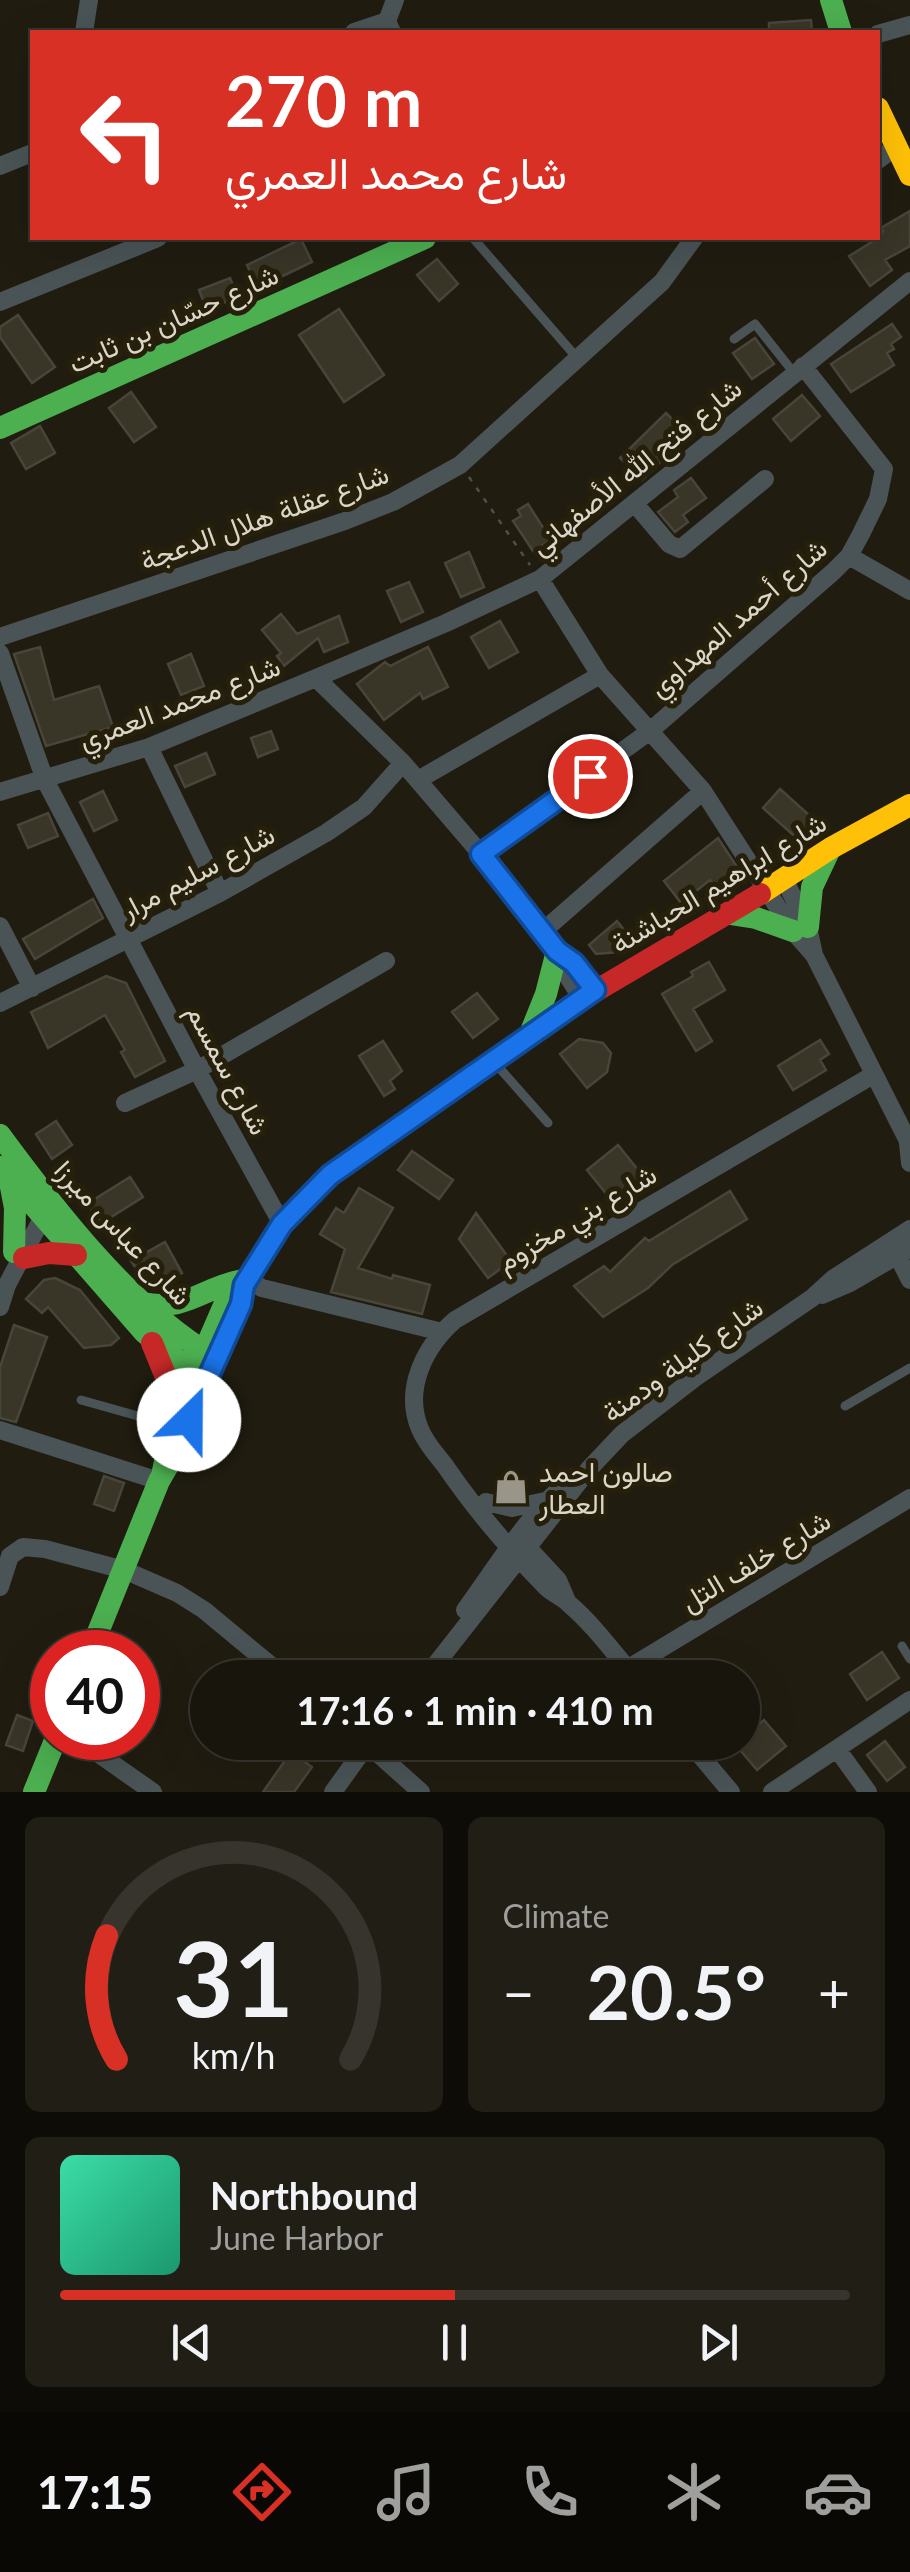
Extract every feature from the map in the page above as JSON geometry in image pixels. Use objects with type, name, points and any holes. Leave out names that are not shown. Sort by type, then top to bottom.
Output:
[{"type":"street","points":[[84,30],[89,0]]},
{"type":"street","points":[[389,27],[395,0]]},
{"type":"street","points":[[832,0],[840,30]]},
{"type":"street","points":[[880,33],[910,25]]},
{"type":"street","points":[[880,118],[887,153],[910,174]]},
{"type":"street","points":[[0,166],[30,154]]},
{"type":"street","points":[[0,302],[153,240]]},
{"type":"street","name":"شارع حسّان بن ثابت","points":[[0,428],[421,240]]},
{"type":"street","name":"شارع عقلة هلال الدعجة","points":[[0,638],[346,520],[393,502],[460,465],[662,282],[693,240]]},
{"type":"street","name":"شارع فتح الله الأصفهاني","points":[[316,678],[540,579],[910,281]]},
{"type":"street","name":"شارع أحمد المهداوي","points":[[481,854],[650,731],[849,556],[878,499],[884,469],[798,370]]},
{"type":"street","points":[[635,504],[668,544],[680,549],[764,478]]},
{"type":"street","points":[[849,556],[910,590]]},
{"type":"street","points":[[540,579],[600,675],[703,791],[776,884],[909,1144],[910,1163]]},
{"type":"street","name":"شارع سمسم","points":[[0,654],[44,780],[282,1224]]},
{"type":"street","points":[[418,780],[600,675]]},
{"type":"street","name":"شارع محمد العمري","points":[[0,792],[149,746],[316,678],[418,780],[481,854],[557,951],[562,967],[588,995]]},
{"type":"street","points":[[149,746],[220,893]]},
{"type":"street","name":"شارع سليم مرار","points":[[0,1003],[220,893],[352,817],[403,763]]},
{"type":"street","points":[[542,932],[703,791]]},
{"type":"street","name":"شارع ابراهيم الحباشنة","points":[[99,1630],[228,1296],[245,1282],[282,1224],[330,1175],[588,995],[910,805]]},
{"type":"street","points":[[800,929],[813,881],[832,848]]},
{"type":"street","points":[[730,914],[800,929]]},
{"type":"street","points":[[0,926],[32,988]]},
{"type":"street","points":[[530,1034],[557,951]]},
{"type":"street","points":[[124,1103],[197,1070],[386,961]]},
{"type":"street","name":"شارع بني مخزوم","points":[[566,1601],[558,1580],[458,1487],[420,1429],[415,1408],[420,1367],[442,1332],[470,1311],[873,1075]]},
{"type":"street","name":"شارع عباس ميرزا","points":[[0,1135],[76,1255],[144,1332],[176,1359],[205,1363]]},
{"type":"street","points":[[5,1173],[15,1208],[19,1255]]},
{"type":"street","name":"شارع عباس ميرزا","points":[[5,1173],[205,1363]]},
{"type":"street","points":[[0,1307],[19,1255],[44,1208]]},
{"type":"street","name":"شارع كليلة ودمنة","points":[[519,1547],[589,1468],[658,1405],[812,1298],[850,1283],[899,1248],[910,1229]]},
{"type":"street","points":[[899,1248],[910,1280]]},
{"type":"street","points":[[19,1255],[76,1255]]},
{"type":"street","points":[[143,1303],[170,1309],[220,1285],[245,1282],[442,1332]]},
{"type":"street","points":[[144,1332],[164,1368],[173,1424]]},
{"type":"street","name":"شارع ابراهيم الحباشنة","points":[[161,1476],[173,1424],[205,1363]]},
{"type":"street","points":[[0,1430],[161,1476]]},
{"type":"street","name":"شارع كليلة ودمنة","points":[[519,1547],[550,1499],[589,1468]]},
{"type":"street","name":"شارع بني مخزوم","points":[[448,1470],[466,1480],[486,1502],[542,1583],[566,1601],[619,1660]]},
{"type":"street","name":"شارع خلف التل","points":[[652,1660],[910,1498]]},
{"type":"street","points":[[486,1502],[525,1507],[550,1499]]},
{"type":"street","points":[[0,1588],[10,1556],[23,1547],[124,1570],[177,1593],[204,1610],[264,1660]]},
{"type":"street","points":[[430,1660],[498,1586],[519,1547]]},
{"type":"street","points":[[436,1660],[519,1547]]},
{"type":"street","points":[[498,1586],[542,1583]]},
{"type":"street","points":[[772,1792],[910,1700]]},
{"type":"street","points":[[836,1749],[868,1792]]},
{"type":"street","points":[[34,1792],[47,1760]]},
{"type":"street","points":[[107,1760],[153,1792]]},
{"type":"street","points":[[323,1792],[350,1760]]},
{"type":"street","points":[[333,1792],[353,1760]]},
{"type":"street","points":[[384,1760],[421,1792]]},
{"type":"street","points":[[705,1760],[731,1792]]},
{"type":"lane","points":[[475,240],[578,359]]},
{"type":"lane","points":[[734,340],[755,324],[798,370]]},
{"type":"lane","points":[[493,1061],[548,1124]]},
{"type":"lane","points":[[845,1406],[910,1368]]},
{"type":"lane","points":[[81,1400],[173,1424]]},
{"type":"lane","points":[[902,1646],[910,1660]]},
{"type":"path","points":[[460,465],[540,579]]},
{"type":"building","points":[[811,20],[812,30],[769,30],[769,23]]},
{"type":"building","points":[[910,211],[910,246],[885,260],[892,270],[870,286],[849,256],[880,240],[881,228]]},
{"type":"building","points":[[299,240],[312,262],[258,288],[247,265]]},
{"type":"building","points":[[437,259],[458,284],[439,301],[417,275]]},
{"type":"building","points":[[230,278],[238,297],[207,310],[199,290]]},
{"type":"building","points":[[339,309],[384,375],[344,402],[299,335]]},
{"type":"building","points":[[18,315],[55,367],[32,383],[0,337],[0,327]]},
{"type":"building","points":[[892,324],[901,337],[887,353],[894,365],[851,392],[831,364]]},
{"type":"building","points":[[755,338],[774,364],[752,379],[733,353]]},
{"type":"building","points":[[131,392],[156,427],[134,442],[109,408]]},
{"type":"building","points":[[802,395],[820,416],[791,441],[773,419]]},
{"type":"building","points":[[666,413],[688,435],[642,480],[620,458]]},
{"type":"building","points":[[40,426],[55,453],[26,469],[11,443]]},
{"type":"building","points":[[691,478],[706,498],[683,515],[688,522],[675,532],[658,512],[678,497],[674,490]]},
{"type":"building","points":[[528,504],[551,540],[533,551],[513,521],[521,516],[518,510]]},
{"type":"building","points":[[469,552],[484,587],[461,597],[445,563]]},
{"type":"building","points":[[409,582],[423,612],[401,622],[387,591]]},
{"type":"building","points":[[281,614],[297,634],[339,616],[348,642],[324,652],[318,638],[284,666],[277,656],[281,653],[262,630]]},
{"type":"building","points":[[500,621],[518,652],[489,668],[471,637]]},
{"type":"building","points":[[40,647],[54,700],[99,686],[113,727],[46,746],[14,654]]},
{"type":"building","points":[[428,647],[448,687],[423,699],[420,693],[384,720],[357,684],[385,662],[390,666]]},
{"type":"building","points":[[191,654],[204,686],[181,695],[168,664]]},
{"type":"building","points":[[271,731],[278,749],[258,757],[251,738]]},
{"type":"building","points":[[206,753],[215,774],[185,787],[175,766]]},
{"type":"building","points":[[780,789],[819,824],[802,843],[763,808]]},
{"type":"building","points":[[103,791],[117,820],[94,831],[80,802]]},
{"type":"building","points":[[48,813],[58,836],[28,848],[18,825]]},
{"type":"building","points":[[718,838],[737,867],[716,888],[710,880],[681,903],[664,881]]},
{"type":"building","points":[[93,899],[103,918],[35,959],[23,939]]},
{"type":"building","points":[[617,921],[633,941],[619,952],[596,954],[589,945]]},
{"type":"building","points":[[709,962],[725,990],[693,1009],[712,1041],[696,1051],[662,994]]},
{"type":"building","points":[[106,976],[126,983],[165,1061],[135,1077],[105,1015],[48,1048],[31,1012]]},
{"type":"building","points":[[477,993],[498,1019],[473,1038],[452,1012]]},
{"type":"building","points":[[579,1039],[603,1043],[611,1053],[607,1072],[587,1088],[560,1054]]},
{"type":"building","points":[[820,1040],[829,1054],[820,1060],[826,1070],[793,1090],[778,1066]]},
{"type":"building","points":[[383,1041],[402,1071],[390,1081],[395,1089],[384,1096],[359,1056]]},
{"type":"building","points":[[56,1121],[72,1145],[52,1159],[36,1134]]},
{"type":"building","points":[[618,1145],[643,1176],[612,1201],[587,1170]]},
{"type":"building","points":[[412,1151],[453,1180],[439,1199],[398,1170]]},
{"type":"building","points":[[130,1177],[143,1197],[100,1224],[87,1204]]},
{"type":"building","points":[[359,1188],[393,1208],[358,1268],[430,1285],[422,1314],[331,1292],[345,1249],[320,1234],[336,1208],[344,1213]]},
{"type":"building","points":[[730,1191],[747,1219],[672,1265],[648,1288],[603,1317],[574,1286],[604,1266],[610,1272],[645,1238],[649,1241]]},
{"type":"building","points":[[476,1213],[511,1261],[488,1278],[459,1239]]},
{"type":"building","points":[[165,1242],[182,1273],[167,1282],[165,1279],[155,1285],[153,1281],[147,1284],[131,1261]]},
{"type":"building","points":[[55,1278],[80,1290],[119,1338],[111,1345],[84,1348],[48,1307],[42,1313],[26,1299],[44,1280]]},
{"type":"building","points":[[14,1325],[47,1337],[16,1422],[0,1418],[0,1367]]},
{"type":"building","points":[[104,1476],[124,1483],[114,1511],[94,1504]]},
{"type":"building","points":[[882,1652],[899,1678],[867,1700],[850,1674]]},
{"type":"building","points":[[17,1715],[30,1720],[23,1751],[6,1745]]},
{"type":"building","points":[[764,1720],[786,1746],[757,1770],[749,1760],[760,1760],[760,1723]]},
{"type":"building","points":[[885,1741],[905,1767],[887,1781],[867,1755]]},
{"type":"building","points":[[285,1760],[302,1760],[312,1767],[294,1792],[263,1792]]},
{"type":"traffic: fast","points":[[831,0],[840,30]]},
{"type":"traffic: fast","points":[[0,428],[421,240]]},
{"type":"traffic: fast","points":[[808,927],[812,887],[829,851]]},
{"type":"traffic: fast","points":[[730,914],[793,931]]},
{"type":"traffic: fast","points":[[530,1034],[557,951]]},
{"type":"traffic: fast","points":[[163,1471],[173,1423],[228,1296],[244,1285],[282,1224],[330,1175],[463,1082]]},
{"type":"traffic: fast","points":[[0,1135],[96,1256],[152,1311],[212,1356]]},
{"type":"traffic: fast","points":[[0,1167],[144,1332],[176,1359],[207,1375]]},
{"type":"traffic: fast","points":[[10,1182],[15,1208],[14,1252]]},
{"type":"traffic: fast","points":[[143,1303],[183,1302],[243,1280]]},
{"type":"traffic: fast","points":[[99,1630],[170,1462]]},
{"type":"traffic: fast","points":[[34,1792],[47,1760]]},
{"type":"traffic: slow","points":[[880,112],[910,175]]},
{"type":"traffic: slow","points":[[760,894],[831,848],[910,805]]},
{"type":"traffic: jam","points":[[463,1082],[582,999],[760,894]]},
{"type":"traffic: jam","points":[[24,1258],[49,1253],[76,1255]]},
{"type":"traffic: jam","points":[[152,1343],[168,1382],[173,1417]]},
{"type":"place","name":"صالون احمد العطار","points":[[511,1487]]},
{"type":"route","points":[[189,1420],[241,1304],[244,1285],[282,1224],[304,1200],[356,1156],[595,990],[574,963],[557,951],[481,854],[590,776]]}]
